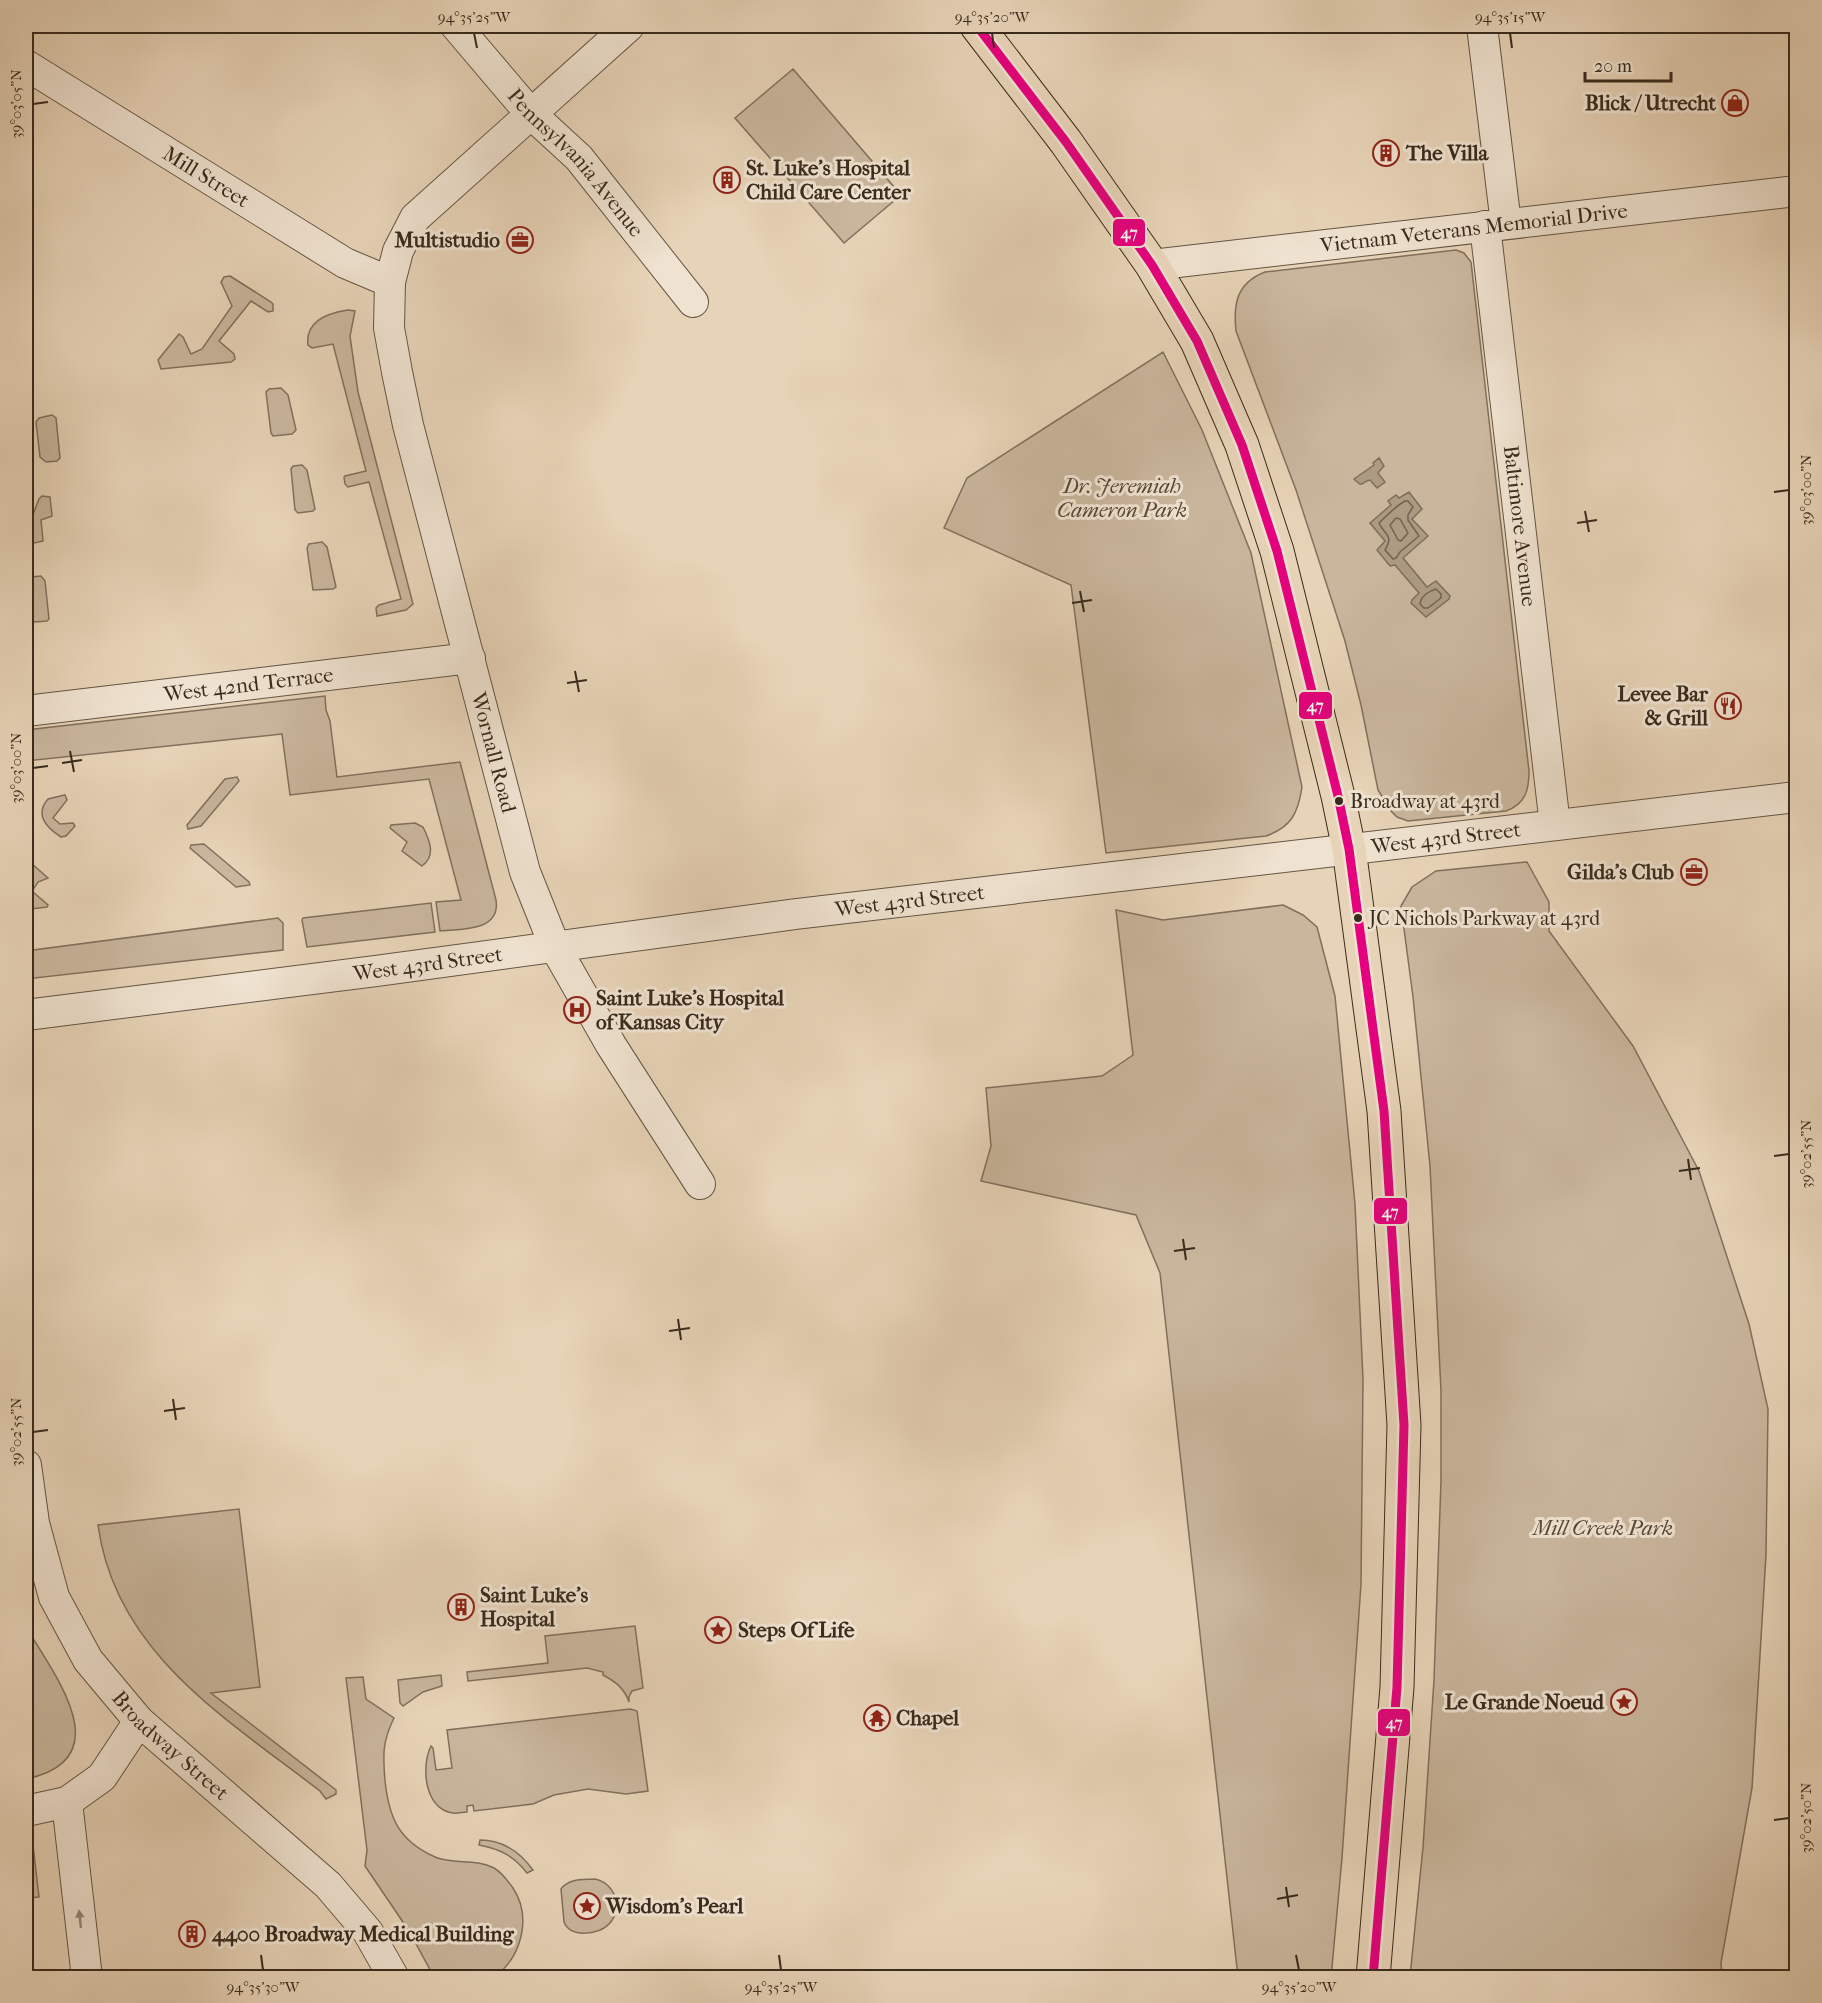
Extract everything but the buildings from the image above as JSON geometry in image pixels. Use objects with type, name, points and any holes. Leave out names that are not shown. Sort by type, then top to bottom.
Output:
[{"type":"main road","points":[[977,26],[1066,142],[1152,265],[1197,341],[1242,445],[1270,530],[1336,785],[1348,849],[1384,1111],[1404,1425],[1397,1687],[1373,1977]]},
{"type":"street","name":"Pennsylvania Avenue","points":[[456,26],[530,113],[579,158],[693,302]]},
{"type":"street","name":"Wornall Road","points":[[629,26],[415,218],[398,251],[390,282],[389,328],[408,425],[525,872],[555,947],[611,1046],[700,1184]]},
{"type":"street","name":"Baltimore Avenue","points":[[1482,26],[1496,225],[1555,825]]},
{"type":"street","name":"Mill Street","points":[[26,65],[345,263],[390,282]]},
{"type":"street","name":"Vietnam Veterans Memorial Drive","points":[[1152,265],[1797,191]]},
{"type":"street","name":"West 42nd Terrace","points":[[26,711],[470,658]]},
{"type":"street","name":"West 43rd Street","points":[[26,1015],[796,914],[1176,869],[1292,858],[1348,849],[1797,797]]},
{"type":"street","name":"Broadway Street","points":[[26,1465],[34,1523],[54,1597],[87,1660],[139,1721],[328,1885],[368,1932],[394,1977]]},
{"type":"street","points":[[26,1811],[67,1802],[102,1777],[139,1721]]},
{"type":"street","points":[[67,1802],[87,1977]]},
{"type":"green space","points":[[793,69],[901,195],[844,243],[735,118]]},
{"type":"green space","points":[[1456,250],[1464,253],[1471,262],[1529,778],[1527,791],[1522,801],[1506,811],[1408,821],[1397,817],[1391,811],[1378,790],[1345,641],[1296,490],[1236,331],[1235,312],[1236,303],[1243,288],[1248,282],[1265,272]]},
{"type":"green space","points":[[230,276],[271,302],[273,311],[268,312],[251,301],[219,341],[234,354],[235,359],[231,362],[161,369],[158,360],[179,334],[183,337],[191,354],[202,349],[232,306],[221,282],[224,277]]},
{"type":"green space","points":[[355,311],[350,336],[358,392],[413,604],[406,610],[377,616],[376,608],[379,605],[401,599],[369,482],[348,487],[345,484],[345,476],[366,471],[333,344],[312,348],[308,345],[310,330],[314,324],[333,313]]},
{"type":"green space","name":"Dr. Jeremiah Cameron Park","points":[[1163,352],[1202,430],[1251,553],[1302,787],[1292,818],[1282,828],[1266,836],[1106,853],[1071,585],[944,528],[967,478]]},
{"type":"green space","points":[[281,388],[288,395],[296,430],[292,434],[273,436],[266,392],[269,389]]},
{"type":"green space","points":[[52,415],[56,418],[60,458],[57,461],[46,462],[40,457],[36,422],[39,418]]},
{"type":"green space","points":[[302,465],[307,470],[315,509],[298,513],[295,510],[291,469],[293,466]]},
{"type":"green space","points":[[42,496],[50,497],[52,516],[41,520],[43,541],[30,544],[26,540],[26,533]]},
{"type":"green space","points":[[322,542],[327,547],[336,587],[313,590],[307,548],[309,544]]},
{"type":"green space","points":[[41,576],[45,581],[49,619],[34,622],[30,616],[26,583],[31,577]]},
{"type":"green space","points":[[325,696],[337,777],[460,762],[496,900],[496,910],[486,923],[468,929],[440,931],[436,902],[461,900],[429,779],[290,795],[282,734],[26,761],[26,730]]},
{"type":"green space","points":[[237,777],[239,781],[201,826],[188,829],[187,825],[225,779]]},
{"type":"green space","points":[[65,795],[67,800],[53,818],[60,824],[73,823],[75,826],[66,836],[61,837],[44,821],[42,810],[48,799]]},
{"type":"green space","points":[[415,823],[423,827],[430,848],[429,858],[422,866],[402,851],[407,842],[390,828],[391,825]]},
{"type":"green space","points":[[204,844],[250,885],[236,887],[190,848],[191,845]]},
{"type":"green space","name":"Mill Creek Park","points":[[1527,862],[1549,902],[1549,931],[1633,1046],[1699,1171],[1749,1324],[1768,1409],[1766,1555],[1752,1788],[1721,1963],[1722,1977],[1410,1977],[1423,1847],[1434,1680],[1441,1481],[1441,1391],[1430,1166],[1413,997],[1401,906],[1412,887],[1436,871]]},
{"type":"green space","points":[[31,863],[48,878],[38,882],[32,891],[48,905],[47,907],[31,909],[26,905],[26,865]]},
{"type":"green space","points":[[431,903],[435,932],[307,947],[303,918]]},
{"type":"green space","points":[[1283,905],[1303,915],[1317,927],[1335,996],[1355,1204],[1363,1379],[1361,1584],[1342,1858],[1331,1978],[1238,1977],[1160,1273],[1136,1215],[981,1181],[991,1146],[986,1088],[1102,1076],[1133,1055],[1116,910],[1163,920]]},
{"type":"green space","points":[[278,918],[283,923],[283,950],[26,979],[26,951]]},
{"type":"green space","points":[[239,1509],[260,1687],[211,1693],[336,1790],[336,1794],[326,1799],[320,1791],[213,1709],[180,1679],[151,1646],[127,1610],[109,1570],[98,1525]]},
{"type":"green space","points":[[635,1626],[643,1688],[632,1691],[629,1702],[622,1689],[603,1675],[603,1672],[587,1668],[468,1681],[467,1672],[548,1663],[545,1636]]},
{"type":"green space","points":[[26,1627],[64,1691],[72,1714],[75,1735],[70,1754],[54,1769],[26,1779]]},
{"type":"green space","points":[[441,1675],[442,1686],[423,1692],[403,1706],[400,1703],[398,1680]]},
{"type":"green space","points":[[363,1677],[366,1699],[394,1718],[384,1749],[385,1781],[389,1806],[404,1836],[435,1857],[450,1861],[479,1863],[494,1868],[509,1882],[519,1899],[523,1924],[521,1936],[511,1959],[494,1977],[434,1977],[409,1931],[365,1866],[367,1850],[346,1678]]},
{"type":"green space","points":[[630,1709],[637,1711],[648,1791],[626,1794],[588,1789],[554,1795],[533,1804],[474,1811],[473,1805],[467,1806],[467,1812],[453,1813],[443,1810],[436,1804],[427,1786],[426,1764],[431,1746],[436,1770],[452,1768],[447,1730]]},
{"type":"green space","points":[[32,1837],[39,1897],[28,1898],[26,1838]]},
{"type":"green space","points":[[480,1840],[496,1842],[510,1848],[533,1870],[527,1873],[506,1854],[479,1845]]},
{"type":"green space","points":[[595,1879],[608,1885],[615,1897],[614,1918],[599,1931],[578,1933],[572,1931],[564,1922],[561,1889],[572,1881]]},
{"type":"water","points":[[1379,458],[1384,466],[1378,473],[1385,482],[1377,488],[1370,480],[1361,484],[1354,479],[1374,465],[1373,463]]},
{"type":"water","points":[[1409,492],[1422,509],[1412,519],[1428,536],[1403,558],[1427,587],[1436,581],[1450,596],[1426,617],[1411,603],[1419,593],[1395,565],[1390,566],[1377,550],[1385,541],[1370,523],[1391,505],[1388,501],[1396,495],[1399,498]]},
{"type":"transit line","name":"47","points":[[977,26],[1066,142],[1152,265],[1197,341],[1242,445],[1277,551],[1349,849],[1384,1111],[1404,1425],[1397,1687],[1373,1978]]},
{"type":"place","name":"Blick / Utrecht","points":[[1735,103]]},
{"type":"place","name":"The Villa","points":[[1386,153]]},
{"type":"place","name":"St. Luke's Hospital Child Care Center","points":[[727,180]]},
{"type":"place","name":"Multistudio","points":[[520,240]]},
{"type":"place","name":"Levee Bar & Grill","points":[[1728,706]]},
{"type":"place","name":"Broadway at 43rd","points":[[1339,801]]},
{"type":"place","name":"Gilda's Club","points":[[1694,872]]},
{"type":"place","name":"JC Nichols Parkway at 43rd","points":[[1358,918]]},
{"type":"place","name":"Saint Luke's Hospital of Kansas City","points":[[577,1010]]},
{"type":"place","name":"Saint Luke's Hospital","points":[[461,1607]]},
{"type":"place","name":"Steps Of Life","points":[[718,1630]]},
{"type":"place","name":"Le Grande Noeud","points":[[1624,1702]]},
{"type":"place","name":"Chapel","points":[[877,1718]]},
{"type":"place","name":"Wisdom's Pearl","points":[[587,1906]]},
{"type":"place","name":"4400 Broadway Medical Building","points":[[192,1934]]}]
